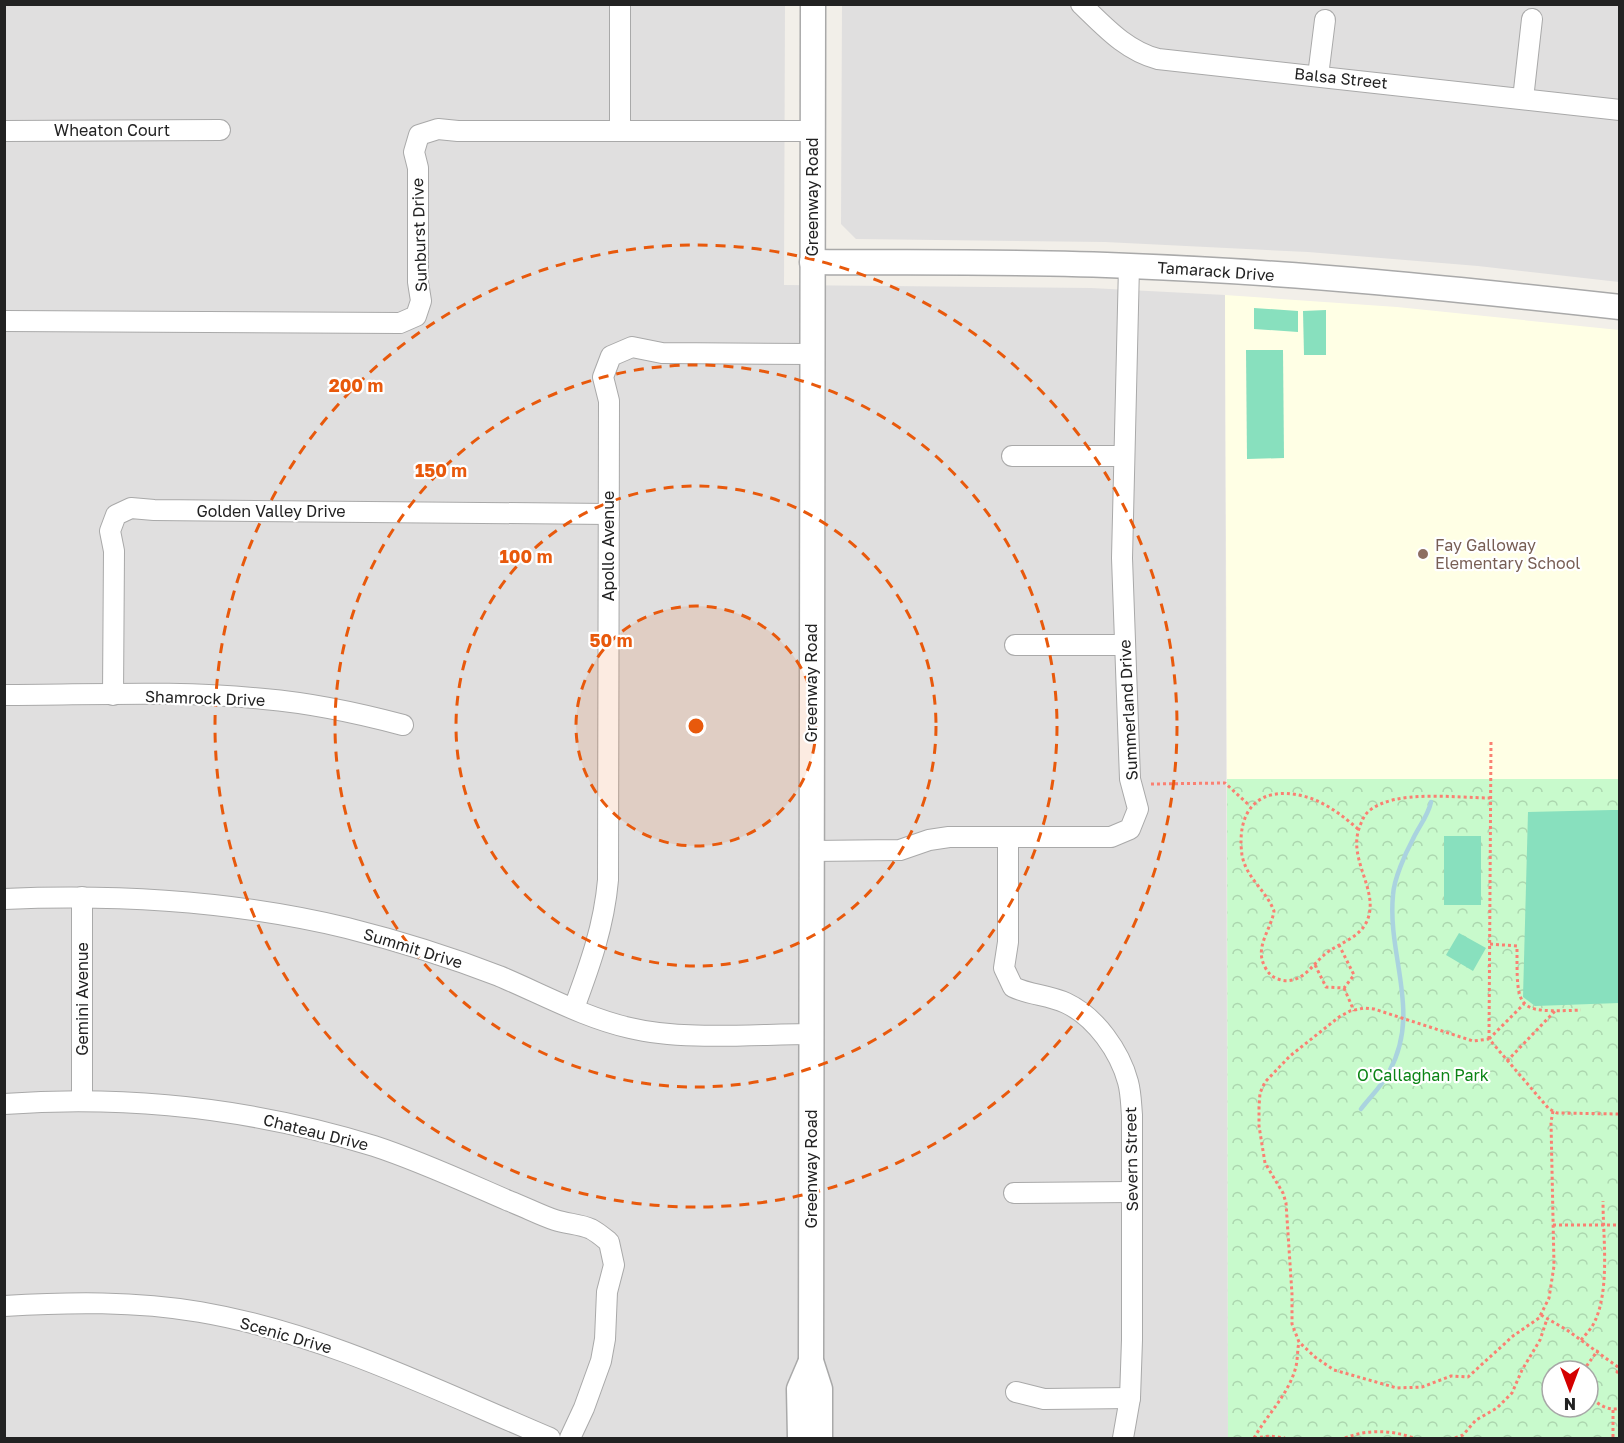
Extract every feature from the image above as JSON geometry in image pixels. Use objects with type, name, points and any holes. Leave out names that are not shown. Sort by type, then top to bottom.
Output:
[{"type":"street","points":[[620,4],[620,131]]},
{"type":"street","name":"Greenway Road","points":[[813,4],[811,1361],[820,1389],[820,1438]]},
{"type":"street","name":"Balsa Street","points":[[1081,4],[1126,45],[1143,56],[1158,59],[1620,110]]},
{"type":"street","points":[[1523,99],[1532,19]]},
{"type":"street","points":[[1318,76],[1325,20]]},
{"type":"street","name":"Sunburst Drive","points":[[4,321],[400,323],[416,316],[421,301],[418,282],[418,168],[414,152],[419,135],[438,129],[458,131],[812,131]]},
{"type":"street","name":"Wheaton Court","points":[[4,131],[220,130]]},
{"type":"street","name":"Tamarack Drive","points":[[812,262],[1129,266],[1418,285],[1620,307]]},
{"type":"street","name":"Summerland Drive","points":[[811,851],[900,850],[929,840],[949,837],[1111,837],[1130,829],[1138,809],[1130,779],[1122,558],[1129,266]]},
{"type":"street","name":"Apollo Avenue","points":[[574,1008],[594,957],[606,908],[607,889],[609,401],[603,377],[611,356],[632,347],[662,353],[812,354]]},
{"type":"street","points":[[1012,456],[1124,456]]},
{"type":"street","name":"Golden Valley Drive","points":[[113,695],[114,551],[110,531],[116,515],[130,508],[609,514]]},
{"type":"street","points":[[1015,645],[1125,645]]},
{"type":"street","name":"Shamrock Drive","points":[[4,695],[210,695],[265,699],[320,707],[403,725]]},
{"type":"street","name":"Severn Street","points":[[1008,837],[1008,942],[1004,968],[1013,987],[1027,994],[1045,996],[1068,1004],[1100,1029],[1119,1058],[1128,1083],[1132,1115],[1132,1340],[1130,1398],[1123,1438]]},
{"type":"street","name":"Summit Drive","points":[[4,899],[82,897],[148,899],[231,907],[347,928],[447,958],[630,1029],[659,1033],[811,1034]]},
{"type":"street","name":"Gemini Avenue","points":[[82,897],[82,1101]]},
{"type":"street","name":"Chateau Drive","points":[[4,1104],[82,1101],[137,1102],[272,1120],[375,1147],[428,1166],[556,1221],[591,1229],[609,1242],[614,1265],[607,1292],[605,1339],[601,1361],[570,1438]]},
{"type":"street","points":[[1014,1193],[1132,1192]]},
{"type":"street","name":"Scenic Drive","points":[[4,1306],[115,1303],[200,1312],[247,1322],[296,1335],[349,1353],[550,1438]]},
{"type":"street","name":"Greenway Road","points":[[800,1438],[799,1389],[811,1361]]},
{"type":"street","points":[[1016,1392],[1044,1399],[1130,1398]]},
{"type":"path","points":[[1491,740],[1489,1039],[1539,1099],[1553,1111],[1557,1113],[1620,1114]]},
{"type":"path","points":[[1151,784],[1226,783],[1250,806]]},
{"type":"path","points":[[1358,829],[1332,809],[1303,795],[1264,796],[1250,806],[1243,826],[1242,854],[1249,875],[1274,911],[1261,950],[1262,960],[1272,976],[1281,981],[1297,979],[1315,965],[1322,956],[1359,932],[1369,915],[1369,897],[1356,855],[1355,844],[1358,829],[1367,813],[1378,804],[1387,801],[1425,797],[1490,798]]},
{"type":"path","points":[[1490,944],[1517,946],[1518,990],[1524,1004],[1536,1010],[1581,1010]]},
{"type":"path","points":[[1339,945],[1354,975],[1344,988]]},
{"type":"path","points":[[1315,965],[1326,987],[1344,988]]},
{"type":"path","points":[[1344,988],[1354,1011]]},
{"type":"path","points":[[1254,1438],[1291,1380],[1296,1368],[1299,1342],[1290,1317],[1292,1294],[1286,1203],[1283,1193],[1265,1163],[1259,1126],[1260,1093],[1265,1082],[1290,1056],[1340,1017],[1354,1011],[1374,1009],[1473,1041],[1489,1039],[1524,1004]]},
{"type":"path","points":[[1507,1060],[1555,1011]]},
{"type":"path","points":[[1299,1342],[1334,1370],[1384,1386],[1409,1388],[1437,1383],[1451,1376],[1468,1377],[1513,1336],[1532,1325],[1541,1315],[1549,1298],[1554,1266],[1551,1122],[1553,1111]]},
{"type":"path","points":[[1581,1340],[1595,1321],[1601,1299],[1604,1272],[1603,1201]]},
{"type":"path","points":[[1553,1225],[1620,1225]]},
{"type":"path","points":[[1541,1315],[1598,1350],[1619,1366],[1617,1372],[1620,1373]]},
{"type":"path","points":[[1455,1438],[1463,1435],[1482,1415],[1497,1408],[1512,1393],[1522,1370],[1540,1340],[1547,1319]]},
{"type":"path","points":[[1592,1359],[1598,1350]]},
{"type":"path","points":[[1600,1404],[1613,1410],[1620,1408]]},
{"type":"path","points":[[1613,1410],[1613,1438]]},
{"type":"path","points":[[1345,1438],[1364,1432],[1381,1431],[1414,1438]]},
{"type":"path","points":[[1254,1438],[1270,1436],[1285,1438]]},
{"type":"shaded area","points":[[5,5],[785,5],[784,285],[1091,288],[1225,295],[1228,1438],[5,1438]]},
{"type":"shaded area","points":[[842,5],[1619,5],[1619,282],[1478,266],[1308,252],[1105,242],[856,239],[841,224]]},
{"type":"shaded area","name":"Fay Galloway Elementary School","points":[[1225,295],[1397,307],[1619,330],[1619,779],[1227,779]]},
{"type":"green space","points":[[1254,308],[1298,311],[1298,332],[1254,329]]},
{"type":"green space","points":[[1326,310],[1326,355],[1304,355],[1303,311]]},
{"type":"green space","points":[[1246,350],[1283,350],[1284,458],[1247,459]]},
{"type":"green space","name":"O'Callaghan Park","points":[[1227,779],[1619,779],[1619,1438],[1228,1438]]},
{"type":"green space","points":[[1620,810],[1619,1003],[1535,1006],[1523,997],[1528,812]]},
{"type":"green space","points":[[1444,836],[1481,836],[1481,905],[1444,905]]},
{"type":"green space","points":[[1459,933],[1486,948],[1473,971],[1446,955]]},
{"type":"waterway","points":[[1361,1109],[1386,1077],[1398,1050],[1403,1028],[1403,1006],[1392,918],[1393,895],[1403,859],[1431,802]]},
{"type":"place","name":"Fay Galloway Elementary School","points":[[1423,554]]}]
